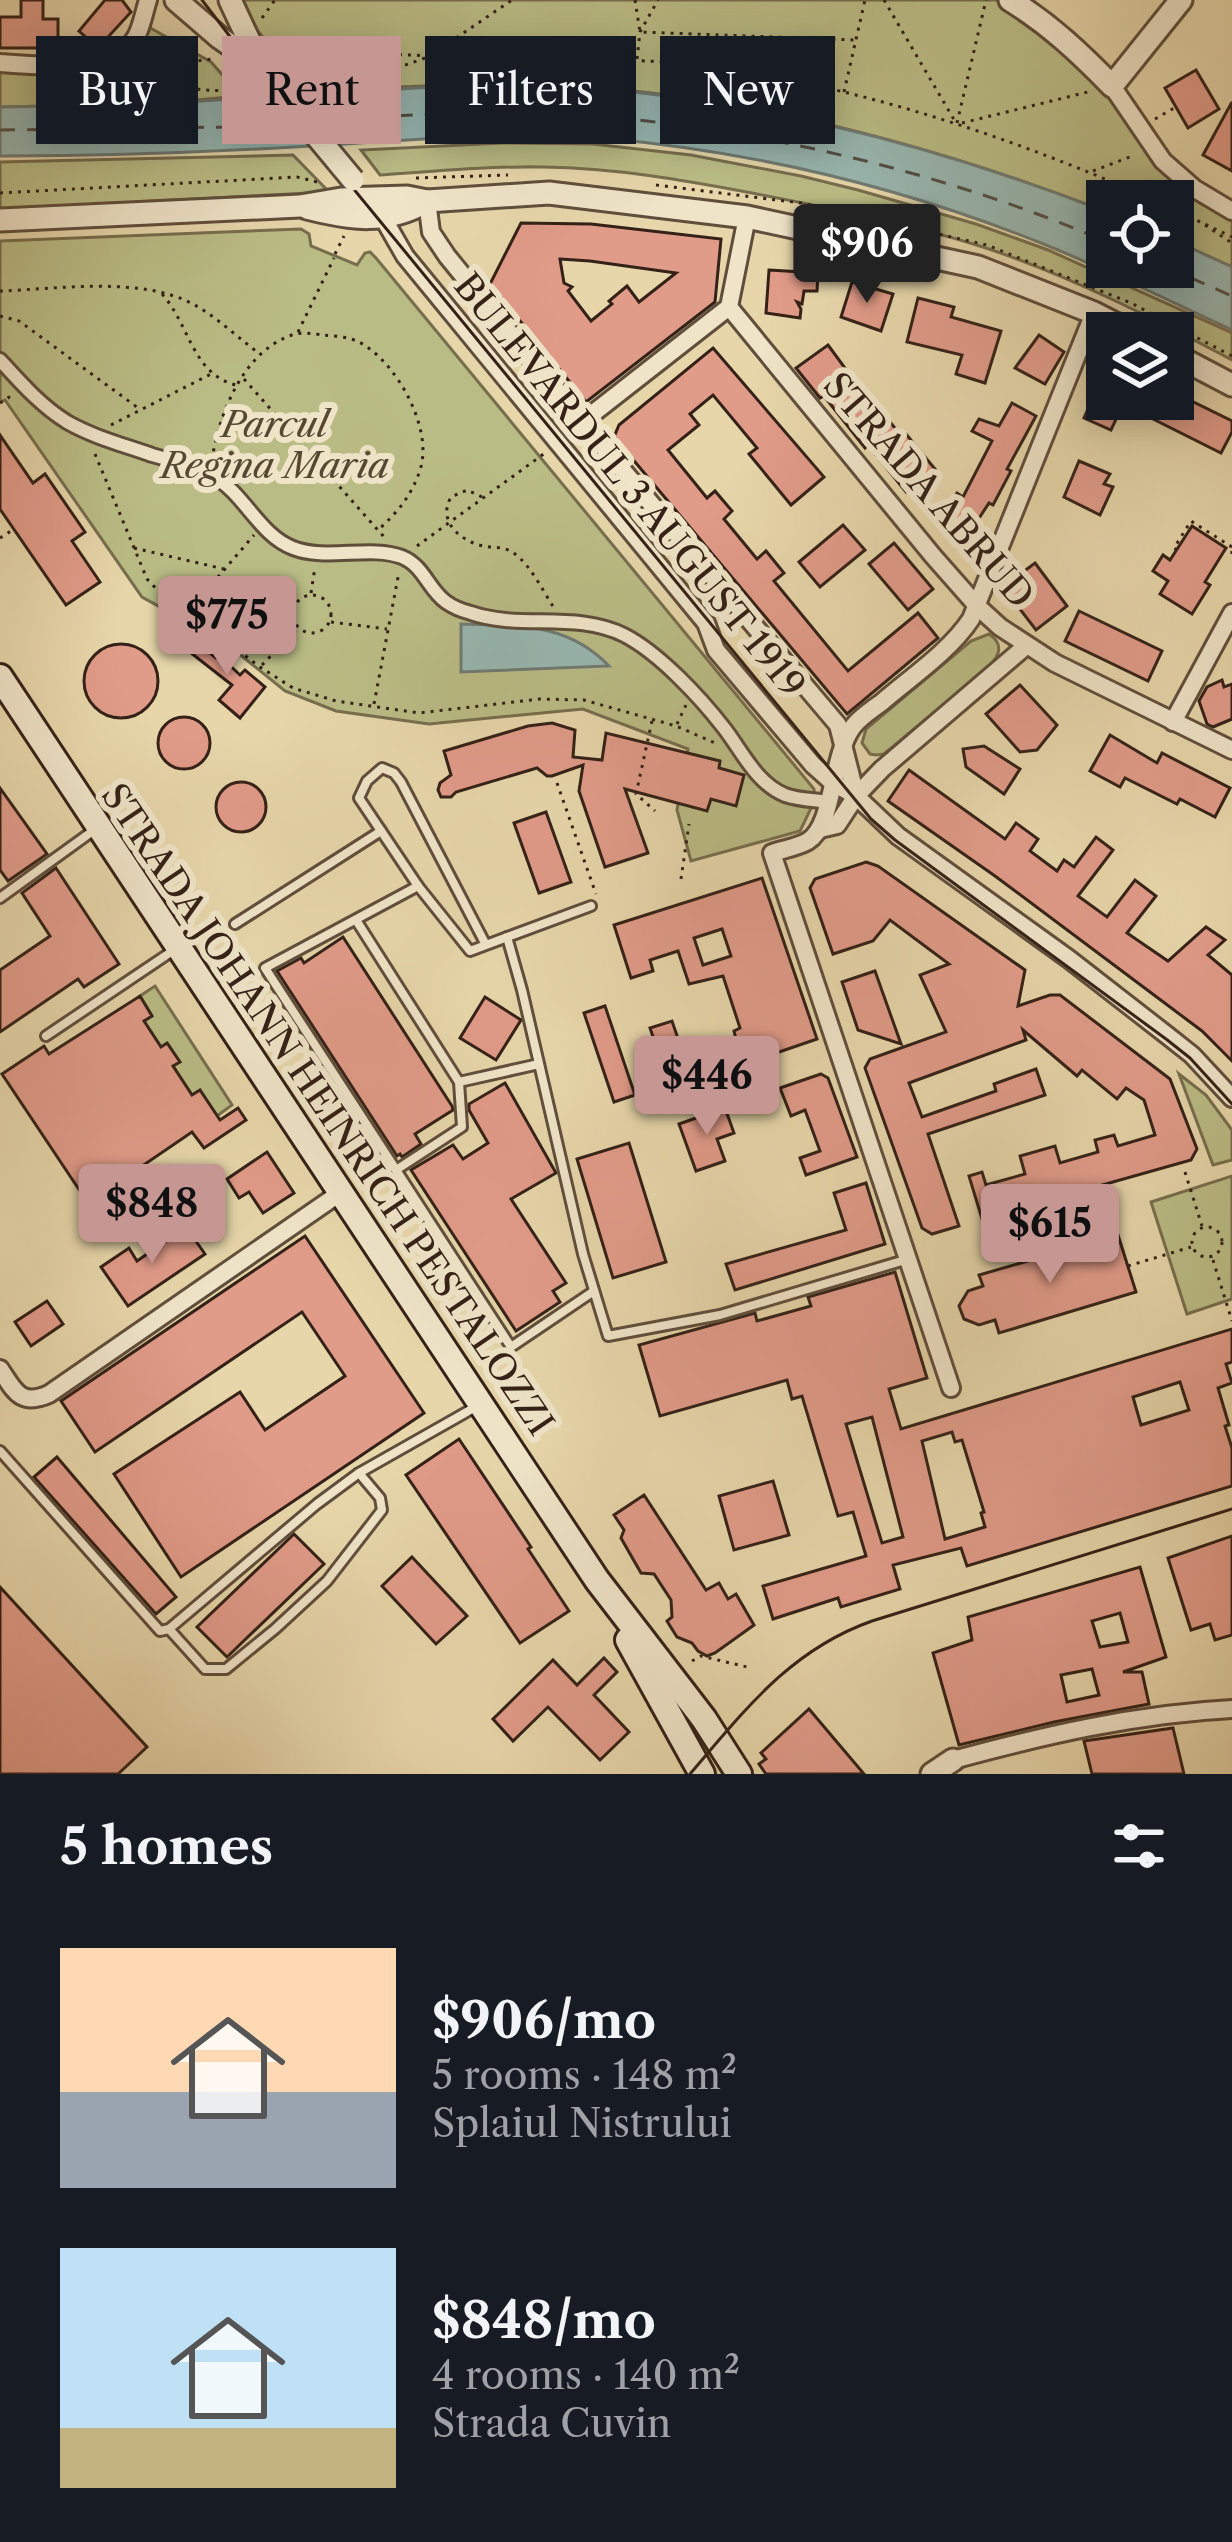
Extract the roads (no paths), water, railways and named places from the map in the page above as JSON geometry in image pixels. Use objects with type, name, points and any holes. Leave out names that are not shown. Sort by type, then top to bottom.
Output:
[{"type":"main road","name":"STRADA JOHANN HEINRICH PESTALOZZI","points":[[0,677],[597,1580],[739,1774]]},
{"type":"main road","name":"STRADA JOHANN HEINRICH PESTALOZZI","points":[[597,1580],[697,1771]]},
{"type":"street","points":[[0,63],[81,64],[110,58],[134,40],[148,0]]},
{"type":"street","points":[[176,0],[222,39]]},
{"type":"street","points":[[230,0],[247,36]]},
{"type":"street","points":[[1010,0],[1071,44],[1112,86],[1153,148],[1187,183],[1232,211]]},
{"type":"street","points":[[1112,86],[1181,0]]},
{"type":"street","points":[[325,144],[375,207]]},
{"type":"street","points":[[0,220],[341,200],[375,207],[407,197],[427,201],[549,193],[748,218],[978,267],[1091,312]]},
{"type":"street","name":"BULEVARDUL 3 AUGUST 1919","points":[[427,201],[431,232],[447,256],[838,725],[856,796]]},
{"type":"street","name":"BULEVARDUL 3 AUGUST 1919","points":[[375,207],[405,256],[706,623],[716,650],[807,759],[880,820],[1192,1055],[1232,1098]]},
{"type":"street","points":[[582,422],[729,307],[748,218]]},
{"type":"street","name":"STRADA ABRUD","points":[[729,307],[978,607],[1026,646],[1232,750]]},
{"type":"street","points":[[828,827],[832,782],[857,722],[958,636],[978,607],[1086,333]]},
{"type":"street","points":[[0,360],[65,421],[210,473],[235,492],[272,537],[295,549],[402,557],[419,568],[444,601],[461,609],[502,620],[594,625],[623,635],[692,693],[767,782],[785,795],[830,802]]},
{"type":"street","points":[[1194,365],[1232,385]]},
{"type":"street","points":[[1173,722],[1232,613]]},
{"type":"street","points":[[951,1388],[772,853],[806,842],[828,827],[882,769],[1026,646]]},
{"type":"street","points":[[828,827],[880,820]]},
{"type":"street","points":[[0,1369],[14,1389],[30,1400],[54,1391],[340,1193]]},
{"type":"street","points":[[932,1774],[953,1760],[1067,1730],[1173,1712],[1232,1709]]},
{"type":"street","points":[[697,1771],[714,1734]]},
{"type":"lane","points":[[486,945],[401,782],[382,768],[367,781],[359,797],[418,886],[470,951],[595,905]]},
{"type":"lane","points":[[0,898],[98,827]]},
{"type":"lane","points":[[235,924],[381,831]]},
{"type":"lane","points":[[418,886],[265,968],[511,1347],[594,1291]]},
{"type":"lane","points":[[356,920],[460,1082],[462,1127],[396,1170]]},
{"type":"lane","points":[[507,937],[583,1254],[608,1336],[720,1315],[908,1259]]},
{"type":"lane","points":[[46,1036],[178,947]]},
{"type":"lane","points":[[460,1082],[539,1064]]},
{"type":"lane","points":[[0,1451],[160,1631],[169,1629],[359,1473],[480,1404]]},
{"type":"lane","points":[[169,1629],[205,1669],[226,1669],[250,1652],[326,1581],[382,1510],[380,1498],[359,1473]]},
{"type":"water","points":[[425,88],[425,139],[401,141],[401,89]]},
{"type":"water","points":[[636,93],[660,95],[660,144],[835,144],[835,127],[898,143],[1086,204],[1086,263],[988,223],[880,189],[769,162],[636,142]]},
{"type":"water","points":[[222,100],[222,144],[342,144],[0,156],[0,107],[36,106],[36,144],[198,144],[198,101]]},
{"type":"water","points":[[1194,250],[1232,267],[1232,330],[1141,288],[1194,288]]},
{"type":"water","points":[[461,624],[559,634],[609,666],[461,672]]},
{"type":"tram line","points":[[202,0],[871,819],[1166,1039],[1232,1104]]},
{"type":"tram line","points":[[690,1774],[771,1684],[843,1633],[1232,1509]]},
{"type":"park label","name":"Parcul Regina Maria","points":[[275,444]]}]
